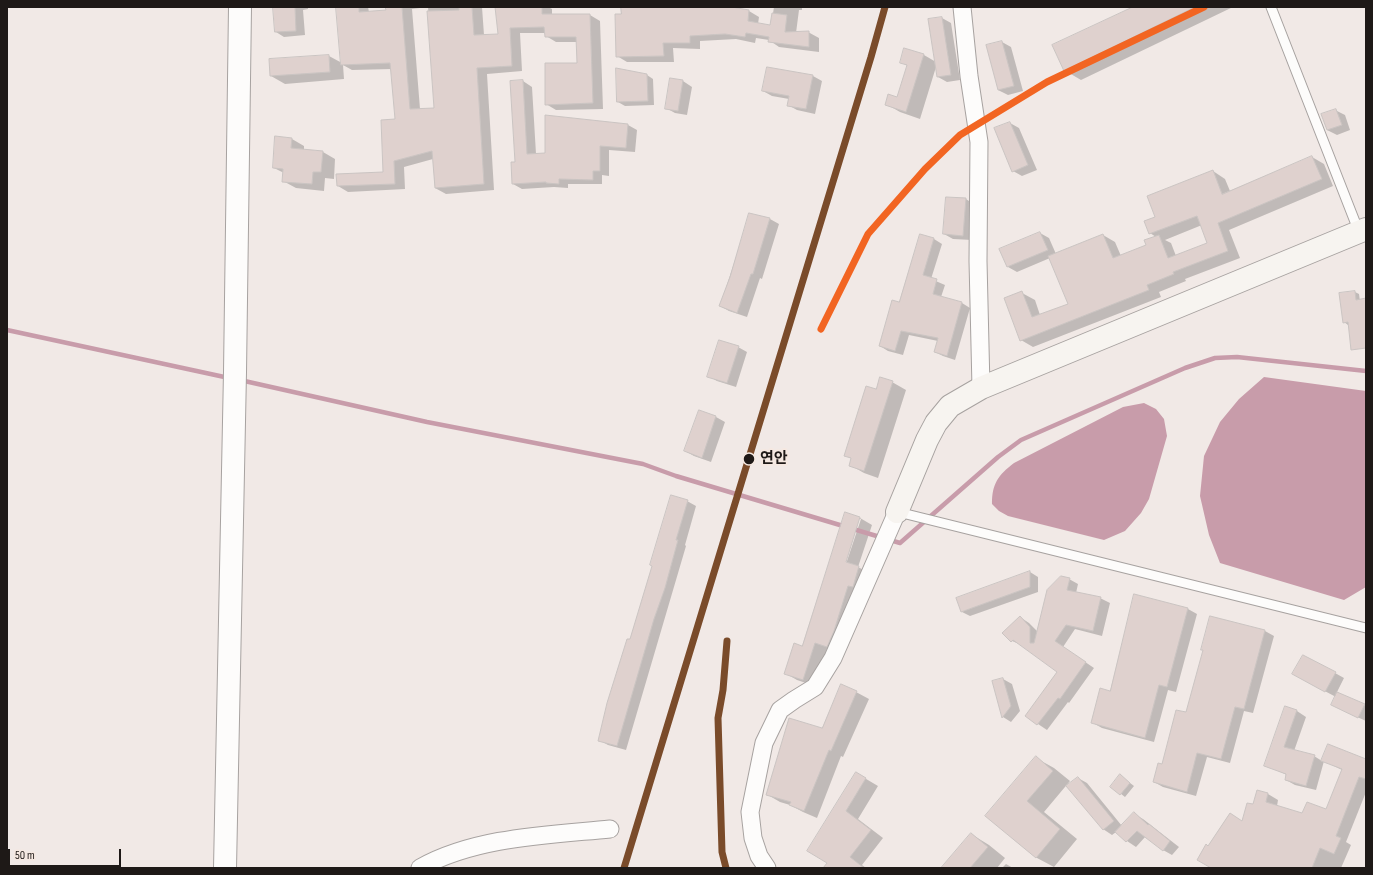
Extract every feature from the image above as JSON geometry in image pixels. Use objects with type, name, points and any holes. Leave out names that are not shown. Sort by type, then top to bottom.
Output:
[{"type":"main road","points":[[897,512],[936,422],[950,406],[981,388],[1362,231]]},
{"type":"street","points":[[225,868],[235,380],[240,7]]},
{"type":"street","points":[[962,7],[979,142],[978,261],[981,388]]},
{"type":"street","points":[[767,868],[759,856],[753,838],[750,812],[764,743],[780,710],[815,687],[833,658],[897,512]]},
{"type":"street","points":[[420,868],[435,859],[498,841],[610,829]]},
{"type":"lane","points":[[1271,7],[1362,231]]},
{"type":"lane","points":[[897,512],[1366,628]]},
{"type":"shaded area","points":[[1264,377],[1366,391],[1366,587],[1344,600],[1220,563],[1209,535],[1200,496],[1204,456],[1220,422],[1239,399]]},
{"type":"shaded area","points":[[1144,403],[1156,409],[1164,419],[1167,436],[1149,499],[1141,513],[1125,531],[1104,540],[1008,516],[999,511],[992,504],[993,491],[997,480],[1014,463],[1123,407]]},
{"type":"building","points":[[273,7],[295,7],[296,31],[275,32]]},
{"type":"building","points":[[336,7],[359,7],[359,12],[386,10],[385,7],[402,7],[410,109],[434,108],[427,11],[459,10],[459,7],[472,7],[474,35],[498,34],[495,7],[542,7],[542,14],[590,14],[593,103],[545,105],[545,63],[577,63],[576,37],[545,37],[544,27],[510,28],[512,66],[477,68],[484,184],[435,188],[432,151],[394,161],[395,184],[337,186],[336,174],[383,172],[381,120],[395,119],[390,63],[341,65]]},
{"type":"building","points":[[621,7],[732,7],[749,10],[748,21],[770,25],[772,13],[787,15],[785,32],[809,31],[809,47],[768,42],[769,37],[746,33],[745,37],[725,34],[690,36],[690,43],[663,43],[664,56],[616,57],[615,14],[621,14]]},
{"type":"building","points":[[1133,7],[1195,7],[1064,71],[1052,45]]},
{"type":"building","points":[[942,17],[951,75],[937,77],[928,19]]},
{"type":"building","points":[[1002,41],[1014,86],[998,90],[986,45]]},
{"type":"building","points":[[904,48],[924,54],[906,112],[885,105],[888,94],[897,97],[907,65],[900,63]]},
{"type":"building","points":[[329,55],[330,72],[270,76],[269,59]]},
{"type":"building","points":[[767,67],[813,75],[806,109],[787,106],[789,96],[762,91]]},
{"type":"building","points":[[616,68],[647,74],[648,101],[617,102]]},
{"type":"building","points":[[670,78],[683,80],[678,111],[665,109]]},
{"type":"building","points":[[523,80],[527,154],[545,153],[545,115],[628,124],[626,148],[600,146],[600,171],[593,171],[593,180],[559,179],[559,184],[546,182],[512,184],[511,162],[515,162],[510,81]]},
{"type":"building","points":[[1336,109],[1342,125],[1327,130],[1321,114]]},
{"type":"building","points":[[1010,122],[1028,165],[1012,172],[994,128]]},
{"type":"building","points":[[275,136],[292,138],[291,148],[323,151],[321,172],[313,172],[312,184],[282,182],[283,169],[273,168]]},
{"type":"building","points":[[1312,156],[1322,179],[1218,223],[1228,251],[1173,272],[1174,274],[1147,285],[1149,290],[1020,341],[1004,298],[1022,291],[1032,317],[1068,304],[1048,256],[1103,234],[1113,258],[1146,245],[1144,240],[1159,235],[1168,258],[1207,243],[1197,216],[1149,234],[1144,221],[1155,217],[1147,196],[1213,170],[1222,194]]},
{"type":"building","points":[[946,197],[966,198],[963,236],[943,234]]},
{"type":"building","points":[[749,213],[770,218],[753,274],[751,274],[737,313],[719,306],[730,277]]},
{"type":"building","points":[[1040,232],[1048,250],[1007,267],[999,249]]},
{"type":"building","points":[[920,234],[934,238],[923,275],[937,279],[933,294],[962,302],[947,356],[934,352],[938,338],[901,331],[895,351],[879,346],[892,300],[899,302]]},
{"type":"building","points":[[1355,291],[1356,300],[1366,298],[1366,348],[1351,350],[1348,322],[1343,323],[1339,293]]},
{"type":"building","points":[[719,340],[739,346],[727,383],[707,377]]},
{"type":"building","points":[[880,377],[893,381],[864,471],[849,466],[851,458],[844,456],[866,386],[876,389]]},
{"type":"building","points":[[699,410],[716,416],[702,458],[684,451]]},
{"type":"building","points":[[671,495],[688,500],[676,540],[678,540],[665,588],[654,619],[617,746],[598,741],[607,703],[627,639],[630,639]]},
{"type":"building","points":[[845,512],[860,517],[846,562],[859,566],[853,587],[848,586],[834,631],[827,647],[815,643],[803,680],[784,674],[794,643],[802,646]]},
{"type":"building","points":[[1030,571],[1030,587],[961,612],[956,598]]},
{"type":"building","points":[[1061,576],[1070,578],[1067,590],[1101,597],[1093,631],[1066,625],[1055,641],[1086,662],[1060,699],[1058,698],[1037,725],[1025,716],[1057,672],[1013,640],[1011,642],[1002,633],[1020,616],[1030,627],[1030,643],[1034,643],[1047,590]]},
{"type":"building","points":[[1134,594],[1188,608],[1167,687],[1159,685],[1145,738],[1091,723],[1100,688],[1110,691]]},
{"type":"building","points":[[1210,616],[1265,630],[1244,709],[1235,707],[1221,759],[1197,753],[1187,792],[1153,782],[1158,763],[1162,764],[1176,710],[1186,712],[1203,650],[1201,650]]},
{"type":"building","points":[[1303,655],[1336,672],[1325,692],[1292,674]]},
{"type":"building","points":[[1003,678],[1011,706],[1002,718],[992,681]]},
{"type":"building","points":[[841,684],[857,691],[831,751],[829,750],[804,811],[789,805],[791,802],[766,795],[789,718],[822,728]]},
{"type":"building","points":[[1337,692],[1365,704],[1358,718],[1331,705]]},
{"type":"building","points":[[1285,706],[1297,710],[1284,747],[1315,755],[1306,786],[1285,780],[1286,774],[1264,766]]},
{"type":"building","points":[[1328,744],[1366,759],[1366,779],[1359,777],[1336,836],[1341,838],[1334,854],[1320,848],[1312,868],[1211,868],[1197,860],[1206,844],[1208,846],[1230,813],[1242,821],[1247,803],[1253,804],[1257,790],[1268,793],[1266,802],[1302,813],[1307,802],[1326,809],[1342,769],[1321,761]]},
{"type":"building","points":[[1036,756],[1053,771],[1027,801],[1060,829],[1036,858],[985,816]]},
{"type":"building","points":[[856,772],[866,778],[846,811],[871,830],[850,857],[864,868],[823,868],[827,863],[807,851]]},
{"type":"building","points":[[1120,774],[1130,783],[1120,795],[1110,787]]},
{"type":"building","points":[[1078,777],[1114,821],[1103,830],[1066,786]]},
{"type":"building","points":[[1134,812],[1148,825],[1149,824],[1170,841],[1163,851],[1137,831],[1126,842],[1115,832]]},
{"type":"building","points":[[971,833],[988,847],[970,868],[941,868]]},
{"type":"waterway","points":[[7,330],[229,378]]},
{"type":"waterway","points":[[240,380],[427,422],[643,464],[676,476],[900,543],[998,457],[1021,440],[1185,368],[1215,358],[1237,357],[1366,371]]},
{"type":"transit line","points":[[624,868],[885,7]]},
{"type":"transit line","points":[[821,329],[868,234],[925,169],[960,135],[1047,82],[1204,7]]},
{"type":"transit line","points":[[726,868],[722,852],[718,718],[723,690],[727,641]]},
{"type":"place","name":"연안","points":[[749,459]]}]
